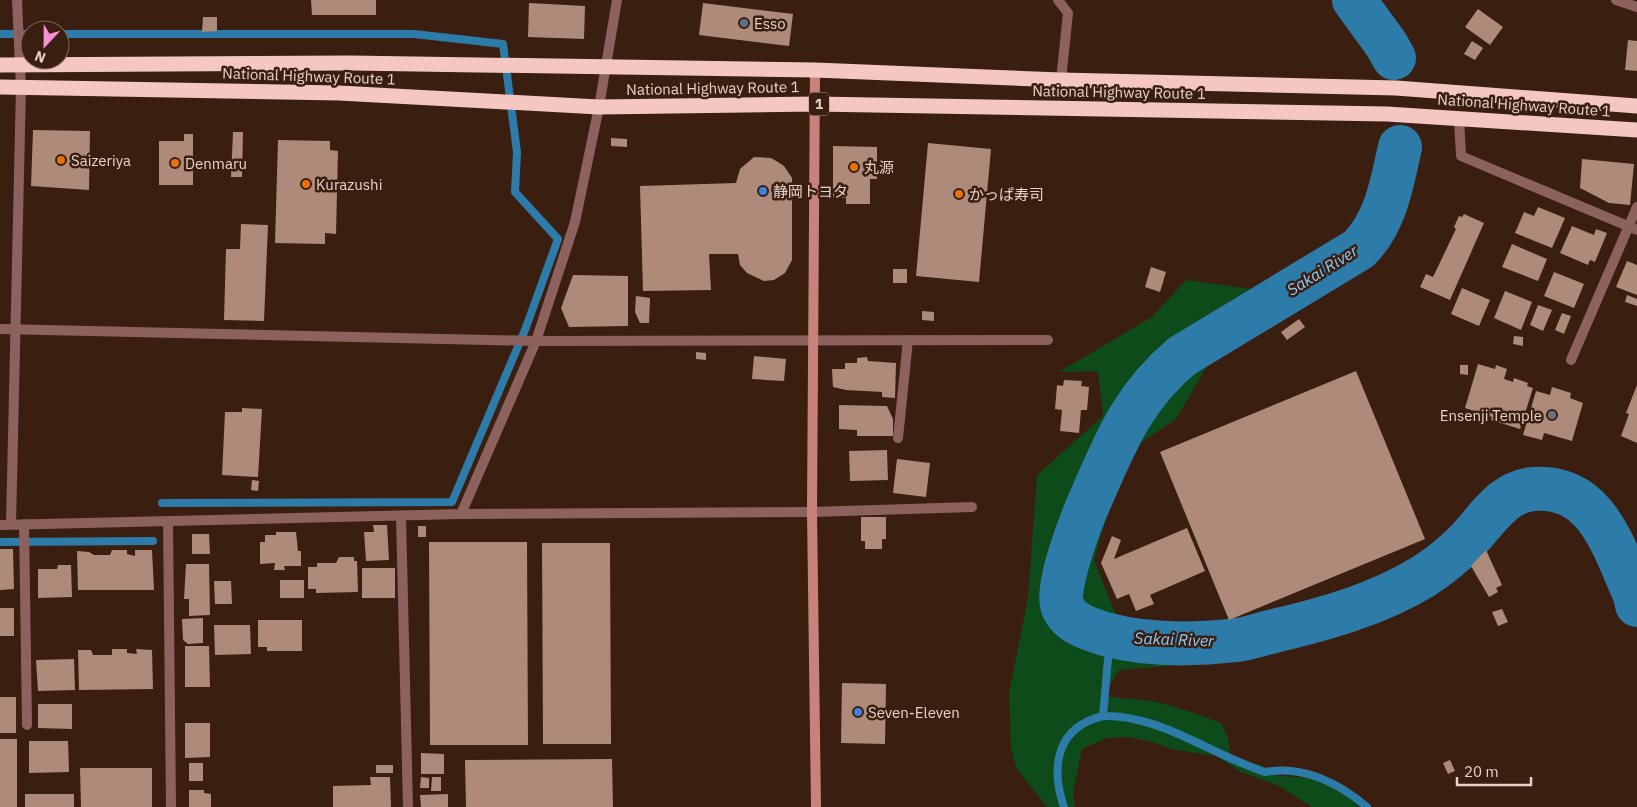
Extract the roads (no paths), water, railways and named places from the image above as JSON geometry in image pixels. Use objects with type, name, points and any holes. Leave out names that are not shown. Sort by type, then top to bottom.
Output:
[{"type":"highway","name":"National Highway Route 1","points":[[0,65],[350,64],[815,70],[1061,80],[1396,88],[1637,106]]},
{"type":"highway","name":"National Highway Route 1","points":[[0,87],[338,93],[599,107],[815,104],[1388,114],[1637,130]]},
{"type":"street","points":[[11,524],[22,87],[19,65],[17,0]]},
{"type":"street","points":[[461,514],[536,342],[575,222],[599,107],[617,0]]},
{"type":"street","points":[[1058,0],[1068,13],[1061,80]]},
{"type":"street","points":[[1616,0],[1637,7]]},
{"type":"street","points":[[815,70],[812,512],[816,807]]},
{"type":"street","points":[[1459,118],[1461,156],[1632,228]]},
{"type":"street","points":[[1570,360],[1632,228],[1637,207]]},
{"type":"street","points":[[0,329],[536,342],[1048,340]]},
{"type":"street","points":[[898,438],[908,340]]},
{"type":"street","points":[[0,525],[461,514],[812,512],[972,507]]},
{"type":"street","points":[[401,516],[408,807]]},
{"type":"street","points":[[168,522],[171,807]]},
{"type":"street","points":[[24,524],[27,726]]},
{"type":"waterway","name":"Sakai River","points":[[1354,0],[1394,58]]},
{"type":"waterway","points":[[0,34],[20,34]]},
{"type":"waterway","points":[[70,34],[414,34],[503,44],[517,152],[515,192],[558,239],[525,330],[452,502],[162,503]]},
{"type":"waterway","name":"Sakai River","points":[[1400,147],[1391,188],[1382,214],[1376,227],[1359,249],[1182,356],[1151,387],[1138,404],[1127,421],[1109,458],[1076,535],[1066,568],[1061,595],[1065,611],[1074,621],[1092,630],[1120,638],[1170,643],[1203,643],[1250,638],[1351,610],[1407,586],[1424,576],[1461,547],[1503,502],[1522,491],[1533,489],[1555,490],[1573,497],[1588,508],[1600,522],[1610,539],[1635,595],[1637,605]]},
{"type":"waterway","points":[[0,542],[153,541]]},
{"type":"waterway","points":[[1115,637],[1108,659],[1103,716],[1125,717],[1146,722],[1186,737],[1245,765],[1265,772],[1293,771],[1320,778],[1345,790],[1367,807]]},
{"type":"waterway","points":[[1064,807],[1058,777],[1058,763],[1061,750],[1067,739],[1076,729],[1088,721],[1103,716]]},
{"type":"place","name":"Esso","points":[[744,23]]},
{"type":"place","name":"Saizeriya","points":[[61,160]]},
{"type":"place","name":"Denmaru","points":[[175,163]]},
{"type":"place","name":"丸源","points":[[854,167]]},
{"type":"place","name":"Kurazushi","points":[[306,184]]},
{"type":"place","name":"静岡トヨタ","points":[[763,191]]},
{"type":"place","name":"かっぱ寿司","points":[[959,194]]},
{"type":"place","name":"Ensenji Temple","points":[[1552,415]]},
{"type":"place","name":"Seven-Eleven","points":[[858,712]]}]
